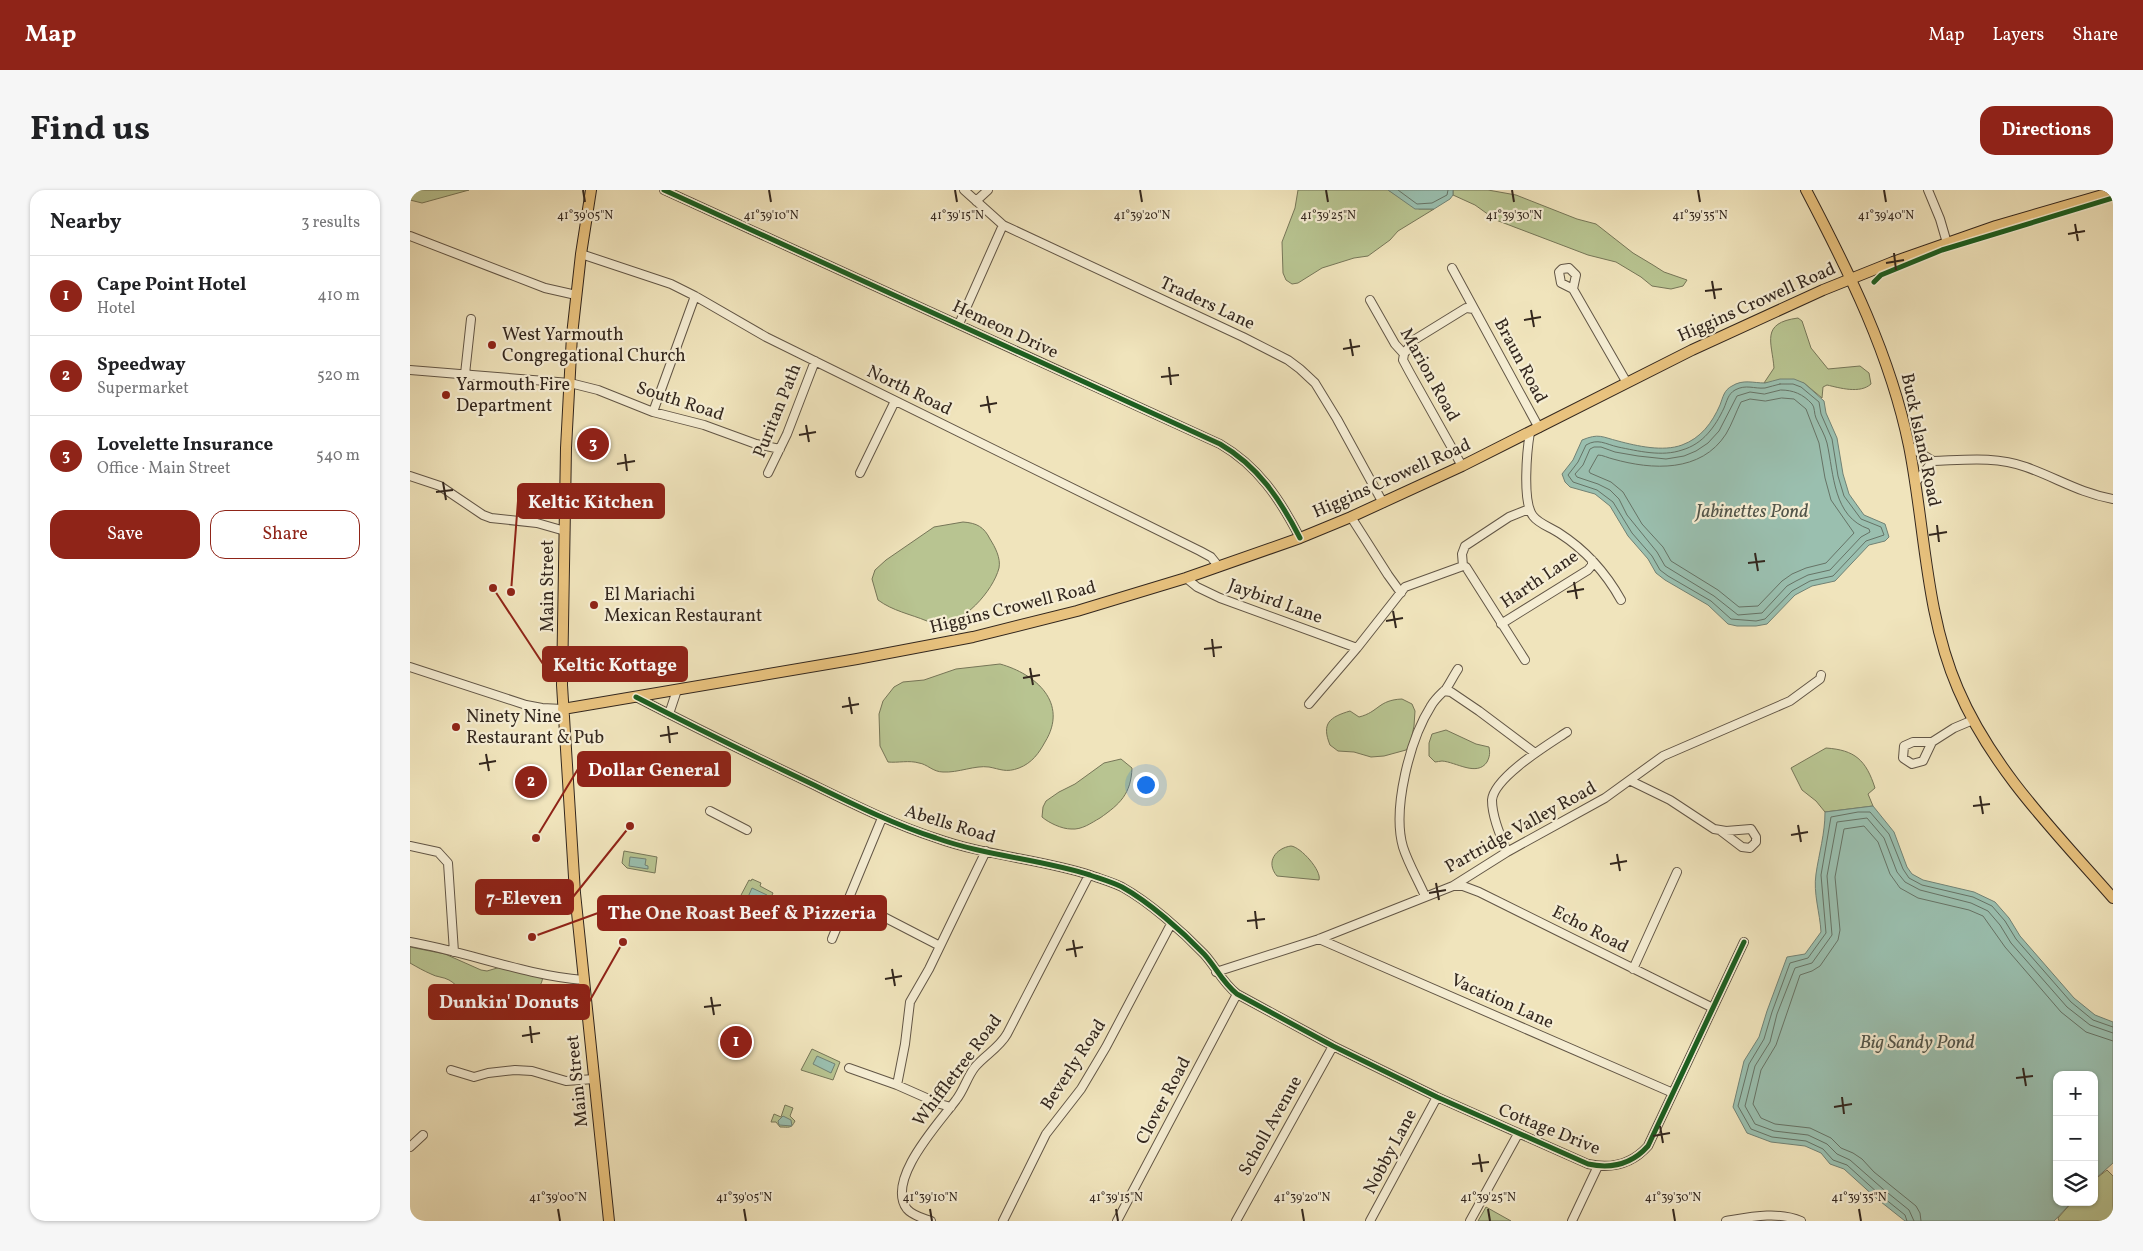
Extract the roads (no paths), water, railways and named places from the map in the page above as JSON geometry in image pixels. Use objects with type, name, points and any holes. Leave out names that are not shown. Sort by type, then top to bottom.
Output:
[{"type":"main road","name":"Main Street","points":[[591,190],[576,294],[566,448],[563,709],[575,893],[609,1221]]},
{"type":"main road","name":"Buck Island Road","points":[[1806,190],[1852,278],[1890,373],[1909,446],[1941,640],[1951,673],[1973,720],[1999,762],[2113,898]]},
{"type":"main road","name":"Higgins Crowell Road","points":[[563,709],[973,637],[1086,608],[1219,567],[1300,538],[1383,503],[1462,466],[1766,315],[1852,278],[1996,226],[2113,192]]},
{"type":"street","name":"Hemeon Drive","points":[[664,190],[1207,438],[1236,453],[1258,473],[1270,488],[1288,515],[1300,538]]},
{"type":"street","name":"Traders Lane","points":[[964,190],[1003,225],[1244,337],[1300,368],[1315,383],[1337,418],[1383,503]]},
{"type":"street","points":[[976,201],[988,190]]},
{"type":"street","points":[[1928,190],[1940,219],[1947,243]]},
{"type":"street","points":[[959,324],[1003,225]]},
{"type":"street","points":[[410,236],[545,288],[576,294]]},
{"type":"street","name":"North Road","points":[[581,254],[670,284],[695,296],[766,337],[1200,551],[1211,557],[1219,567]]},
{"type":"street","name":"Braun Road","points":[[1452,268],[1474,308],[1534,430]]},
{"type":"street","points":[[1573,289],[1627,383]]},
{"type":"street","points":[[654,412],[695,296]]},
{"type":"street","name":"Marion Road","points":[[1370,300],[1395,344],[1404,354],[1403,360],[1406,367],[1462,466]]},
{"type":"street","name":"Braun Road","points":[[1404,354],[1414,340],[1466,308],[1474,308]]},
{"type":"street","points":[[465,374],[471,319]]},
{"type":"street","name":"Puritan Path","points":[[768,473],[780,449],[814,361]]},
{"type":"street","name":"South Road","points":[[410,370],[570,383],[598,390],[654,412],[704,425],[768,448],[780,449]]},
{"type":"street","points":[[860,473],[895,402]]},
{"type":"street","points":[[1534,430],[1528,446],[1526,495],[1529,509],[1538,522],[1558,532],[1581,548],[1592,560],[1620,600]]},
{"type":"street","points":[[1909,446],[1933,461],[1980,458],[2017,465],[2096,497],[2113,499]]},
{"type":"street","points":[[1915,483],[1933,461]]},
{"type":"street","points":[[410,476],[440,486],[483,515],[491,518],[537,523],[565,531]]},
{"type":"street","points":[[1525,660],[1466,567],[1463,566],[1462,554],[1465,546],[1509,517],[1529,509]]},
{"type":"street","points":[[1351,517],[1401,592]]},
{"type":"street","name":"Harth Lane","points":[[1502,624],[1588,570],[1592,565],[1592,560]]},
{"type":"street","points":[[1309,704],[1357,648],[1405,587],[1463,566]]},
{"type":"street","name":"Jaybird Lane","points":[[1186,578],[1197,587],[1220,598],[1357,648]]},
{"type":"street","points":[[410,667],[526,705],[563,709]]},
{"type":"street","points":[[1425,896],[1403,848],[1398,818],[1400,801],[1415,740],[1432,704],[1444,691],[1458,669]]},
{"type":"street","name":"Partridge Valley Road","points":[[1216,972],[1320,939],[1453,886],[1507,852],[1605,798],[1654,762],[1676,749],[1740,724],[1796,697],[1820,679],[1821,675]]},
{"type":"street","points":[[669,714],[677,690]]},
{"type":"street","points":[[1444,691],[1451,692],[1479,711],[1535,753]]},
{"type":"street","name":"Abells Road","points":[[636,697],[882,818],[947,842],[986,852],[1036,860],[1089,875],[1123,888],[1171,924],[1205,955],[1227,986],[1237,994]]},
{"type":"street","points":[[1932,742],[1954,728],[1973,720]]},
{"type":"street","points":[[1507,852],[1498,826],[1492,799],[1497,788],[1535,753],[1567,732]]},
{"type":"street","points":[[1631,780],[1670,800],[1714,829],[1721,831]]},
{"type":"street","points":[[710,812],[747,830]]},
{"type":"street","points":[[832,939],[882,818]]},
{"type":"street","points":[[410,846],[438,852],[448,863],[454,952]]},
{"type":"street","points":[[897,1085],[905,1044],[910,1002],[986,852]]},
{"type":"street","points":[[1633,969],[1677,872]]},
{"type":"street","name":"Whiffletree Road","points":[[931,1221],[912,1214],[907,1209],[903,1199],[904,1186],[916,1152],[961,1094],[967,1078],[994,1051],[1007,1034],[1089,875]]},
{"type":"street","name":"Echo Road","points":[[1453,886],[1463,886],[1479,892],[1713,1008]]},
{"type":"street","points":[[848,899],[940,946]]},
{"type":"street","name":"Beverly Road","points":[[1003,1221],[1042,1141],[1081,1088],[1106,1047],[1171,924]]},
{"type":"street","name":"Vacation Lane","points":[[1320,939],[1673,1093]]},
{"type":"street","points":[[410,942],[557,977],[583,980]]},
{"type":"street","name":"Cottage Drive","points":[[1237,994],[1333,1046],[1437,1097],[1576,1160],[1598,1166],[1622,1164],[1644,1151],[1653,1136],[1744,942]]},
{"type":"street","name":"Clover Road","points":[[1117,1221],[1237,994]]},
{"type":"street","name":"Scholl Avenue","points":[[1236,1221],[1333,1046]]},
{"type":"street","points":[[849,1068],[897,1085],[940,1104],[951,1106]]},
{"type":"street","points":[[451,1070],[474,1077],[488,1073],[515,1070],[532,1071],[566,1082],[594,1079]]},
{"type":"street","name":"Nobby Lane","points":[[1370,1221],[1437,1097]]},
{"type":"street","points":[[1470,1221],[1518,1134]]},
{"type":"street","points":[[410,1147],[423,1135]]},
{"type":"street","points":[[1572,1221],[1598,1166]]},
{"type":"street","points":[[1726,1221],[1767,1215],[1785,1219],[1793,1217],[1802,1221]]},
{"type":"water","points":[[1388,190],[1453,190],[1453,195],[1434,209],[1415,209]]},
{"type":"water","name":"Jabinettes Pond","points":[[1780,379],[1794,379],[1804,383],[1824,401],[1826,413],[1837,438],[1843,474],[1849,494],[1864,515],[1885,524],[1889,537],[1885,541],[1869,545],[1835,581],[1812,586],[1795,595],[1767,624],[1737,626],[1728,624],[1708,605],[1656,573],[1648,559],[1628,536],[1610,506],[1595,494],[1570,487],[1565,482],[1562,474],[1573,460],[1582,440],[1597,436],[1650,448],[1667,448],[1682,445],[1695,438],[1705,429],[1729,388],[1740,383],[1765,383]]},
{"type":"water","name":"Big Sandy Pond","points":[[1873,806],[1894,832],[1907,867],[1912,874],[1923,880],[1974,892],[1995,902],[2009,918],[2020,936],[2074,998],[2095,1015],[2113,1022],[2113,1163],[2098,1176],[2098,1071],[2053,1071],[2053,1206],[2068,1206],[2054,1221],[1905,1221],[1844,1169],[1830,1164],[1821,1153],[1805,1146],[1771,1142],[1747,1133],[1733,1107],[1744,1061],[1759,1037],[1787,957],[1805,954],[1821,932],[1815,881],[1825,812]]},
{"type":"water","points":[[630,857],[646,859],[645,865],[648,866],[648,869],[629,866]]},
{"type":"water","points":[[752,888],[767,895],[763,904],[748,897]]},
{"type":"water","points":[[817,1056],[835,1064],[831,1073],[813,1064]]},
{"type":"water","points":[[783,1116],[791,1120],[792,1126],[779,1125],[778,1121]]},
{"type":"place","name":"West Yarmouth Congregational Church","points":[[492,345]]},
{"type":"place","name":"Yarmouth Fire Department","points":[[446,395]]},
{"type":"place","name":"Lovelette Insurance","points":[[593,444]]},
{"type":"place","name":"Keltic Kottage","points":[[493,588]]},
{"type":"place","name":"Keltic Kitchen","points":[[511,592]]},
{"type":"place","name":"El Mariachi Mexican Restaurant","points":[[594,605]]},
{"type":"place","name":"Ninety Nine Restaurant & Pub","points":[[456,727]]},
{"type":"place","name":"Speedway","points":[[531,782]]},
{"type":"place","name":"7-Eleven","points":[[630,826]]},
{"type":"place","name":"Dollar General","points":[[536,838]]},
{"type":"place","name":"The One Roast Beef & Pizzeria","points":[[532,937]]},
{"type":"place","name":"Dunkin' Donuts","points":[[623,942]]},
{"type":"place","name":"Cape Point Hotel","points":[[736,1042]]}]
